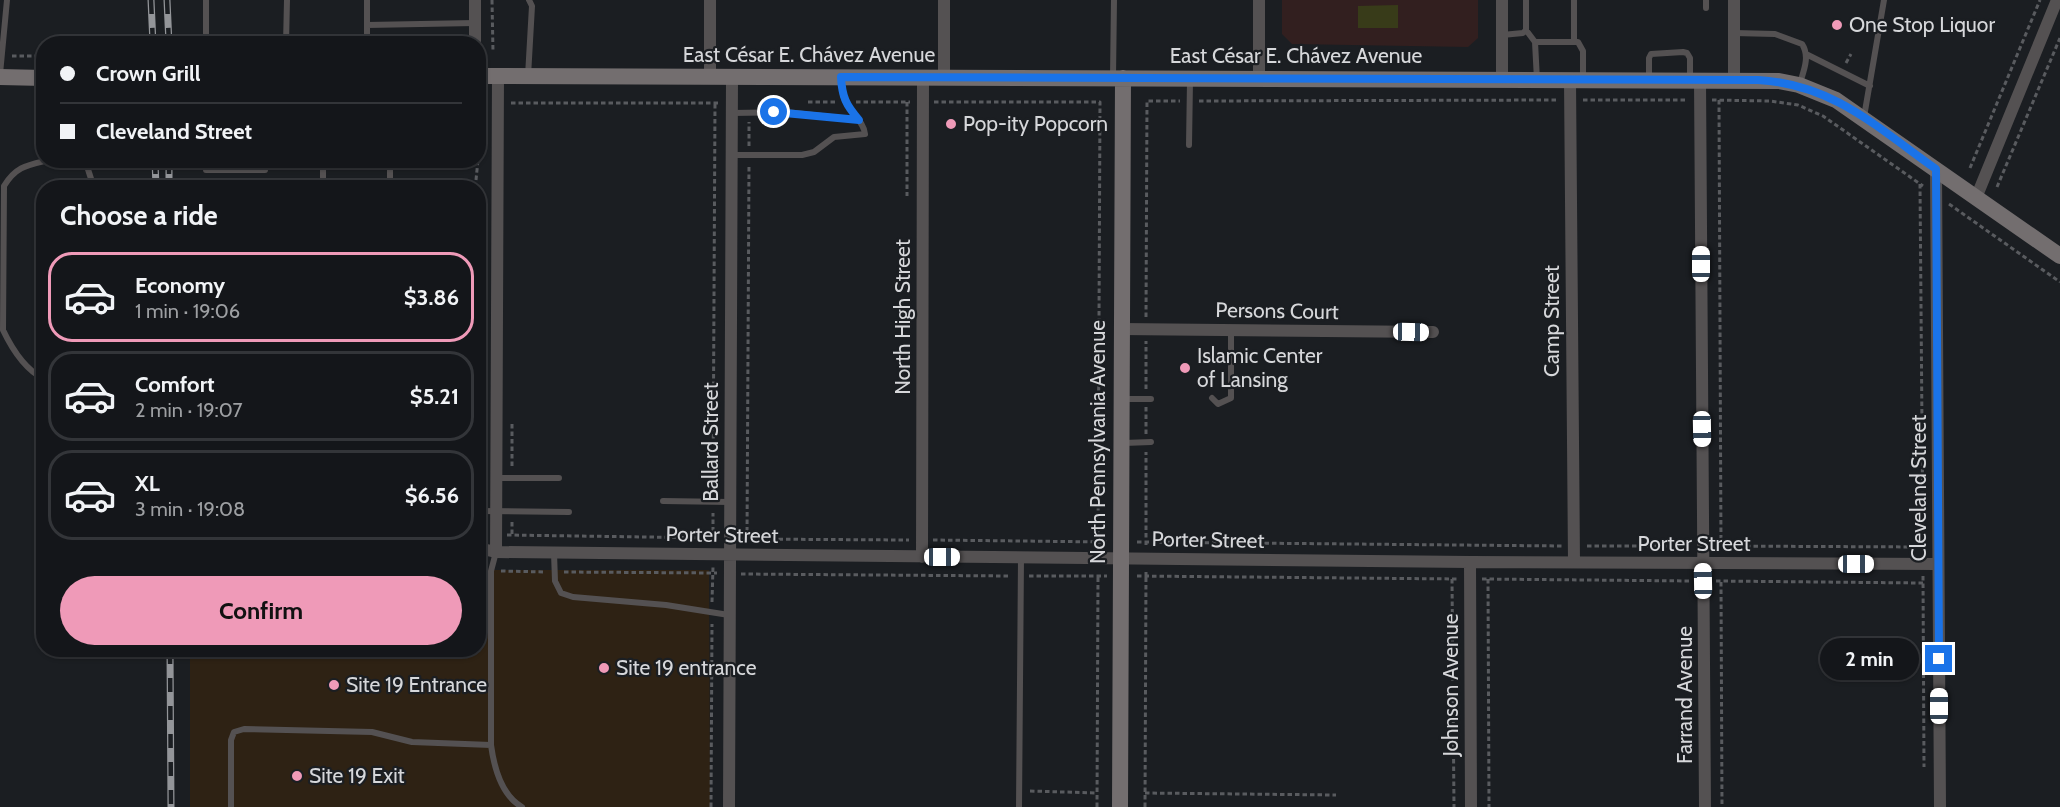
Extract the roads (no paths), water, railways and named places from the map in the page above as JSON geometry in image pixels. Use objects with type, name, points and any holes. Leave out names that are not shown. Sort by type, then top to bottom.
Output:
[{"type":"street","points":[[475,0],[475,36]]},
{"type":"street","points":[[710,0],[710,78]]},
{"type":"street","points":[[944,0],[944,77]]},
{"type":"street","points":[[1259,0],[1259,78]]},
{"type":"street","points":[[1502,0],[1502,80]]},
{"type":"street","points":[[1734,0],[1734,80]]},
{"type":"street","points":[[1976,198],[2057,0]]},
{"type":"street","points":[[0,75],[36,77]]},
{"type":"street","name":"East César E. Chávez Avenue","points":[[486,76],[1779,81],[1800,85],[1836,100],[2060,256]]},
{"type":"street","points":[[496,552],[498,76]]},
{"type":"street","name":"Ballard Street","points":[[729,807],[732,78]]},
{"type":"street","name":"North High Street","points":[[922,557],[923,78]]},
{"type":"street","name":"North Pennsylvania Avenue","points":[[1118,78],[1121,329],[1120,807]]},
{"type":"street","name":"Camp Street","points":[[1574,562],[1570,100],[1577,80]]},
{"type":"street","name":"Farrand Avenue","points":[[1695,80],[1700,100],[1705,807]]},
{"type":"street","name":"Cleveland Street","points":[[1936,169],[1940,807]]},
{"type":"street","name":"Persons Court","points":[[1121,329],[1433,332]]},
{"type":"street","name":"Porter Street","points":[[486,550],[554,553],[1120,559],[1938,564]]},
{"type":"street","name":"Johnson Avenue","points":[[1470,562],[1471,807]]},
{"type":"lane","points":[[0,75],[7,0]]},
{"type":"lane","points":[[206,0],[206,36]]},
{"type":"lane","points":[[286,0],[286,36]]},
{"type":"lane","points":[[367,0],[367,36]]},
{"type":"lane","points":[[528,76],[532,6],[529,0]]},
{"type":"lane","points":[[1114,0],[1118,78]]},
{"type":"lane","points":[[1526,0],[1526,30],[1535,42],[1537,80]]},
{"type":"lane","points":[[1574,0],[1574,42]]},
{"type":"lane","points":[[1706,0],[1706,8]]},
{"type":"lane","points":[[1864,118],[1884,0]]},
{"type":"lane","points":[[367,25],[475,23]]},
{"type":"lane","points":[[1502,35],[1523,33],[1526,30]]},
{"type":"lane","points":[[1734,33],[1764,33],[1786,37],[1802,44],[1806,54],[1800,85]]},
{"type":"lane","points":[[1535,42],[1578,42],[1582,51],[1577,80]]},
{"type":"lane","points":[[1649,80],[1651,54],[1683,52],[1688,53],[1695,80]]},
{"type":"lane","points":[[1806,54],[1870,86]]},
{"type":"lane","points":[[732,155],[802,155],[814,152],[834,137],[865,134],[864,127],[842,94],[841,77]]},
{"type":"lane","points":[[1189,145],[1190,78]]},
{"type":"lane","points":[[732,113],[786,112],[859,120]]},
{"type":"lane","points":[[36,163],[12,173],[4,186],[3,330],[11,348],[36,375]]},
{"type":"lane","points":[[206,168],[206,170],[265,170],[265,168]]},
{"type":"lane","points":[[1212,398],[1218,404],[1231,398],[1232,330]]},
{"type":"lane","points":[[1121,399],[1151,399]]},
{"type":"lane","points":[[1120,443],[1151,442]]},
{"type":"lane","points":[[496,478],[559,478]]},
{"type":"lane","points":[[663,501],[730,502]]},
{"type":"lane","points":[[486,511],[569,512]]},
{"type":"lane","points":[[496,552],[491,571],[491,745],[494,765],[507,792],[516,804],[522,807]]},
{"type":"lane","points":[[554,553],[555,581],[561,593],[573,597],[666,605],[730,615]]},
{"type":"lane","points":[[1019,807],[1021,558]]},
{"type":"lane","points":[[231,807],[231,740],[234,732],[244,729],[372,732],[412,742],[491,745]]},
{"type":"railway","points":[[151,0],[153,36]]},
{"type":"railway","points":[[167,0],[169,36]]},
{"type":"railway","points":[[155,168],[156,180]]},
{"type":"railway","points":[[169,168],[169,180]]},
{"type":"railway","points":[[170,657],[171,807]]},
{"type":"place","name":"One Stop Liquor","points":[[1837,25]]},
{"type":"place","name":"Pop-ity Popcorn","points":[[951,124]]},
{"type":"place","name":"Islamic Center of Lansing","points":[[1185,368]]},
{"type":"place","name":"Site 19 entrance","points":[[604,668]]},
{"type":"place","name":"Site 19 Entrance","points":[[334,685]]},
{"type":"place","name":"Site 19 Exit","points":[[297,776]]}]
